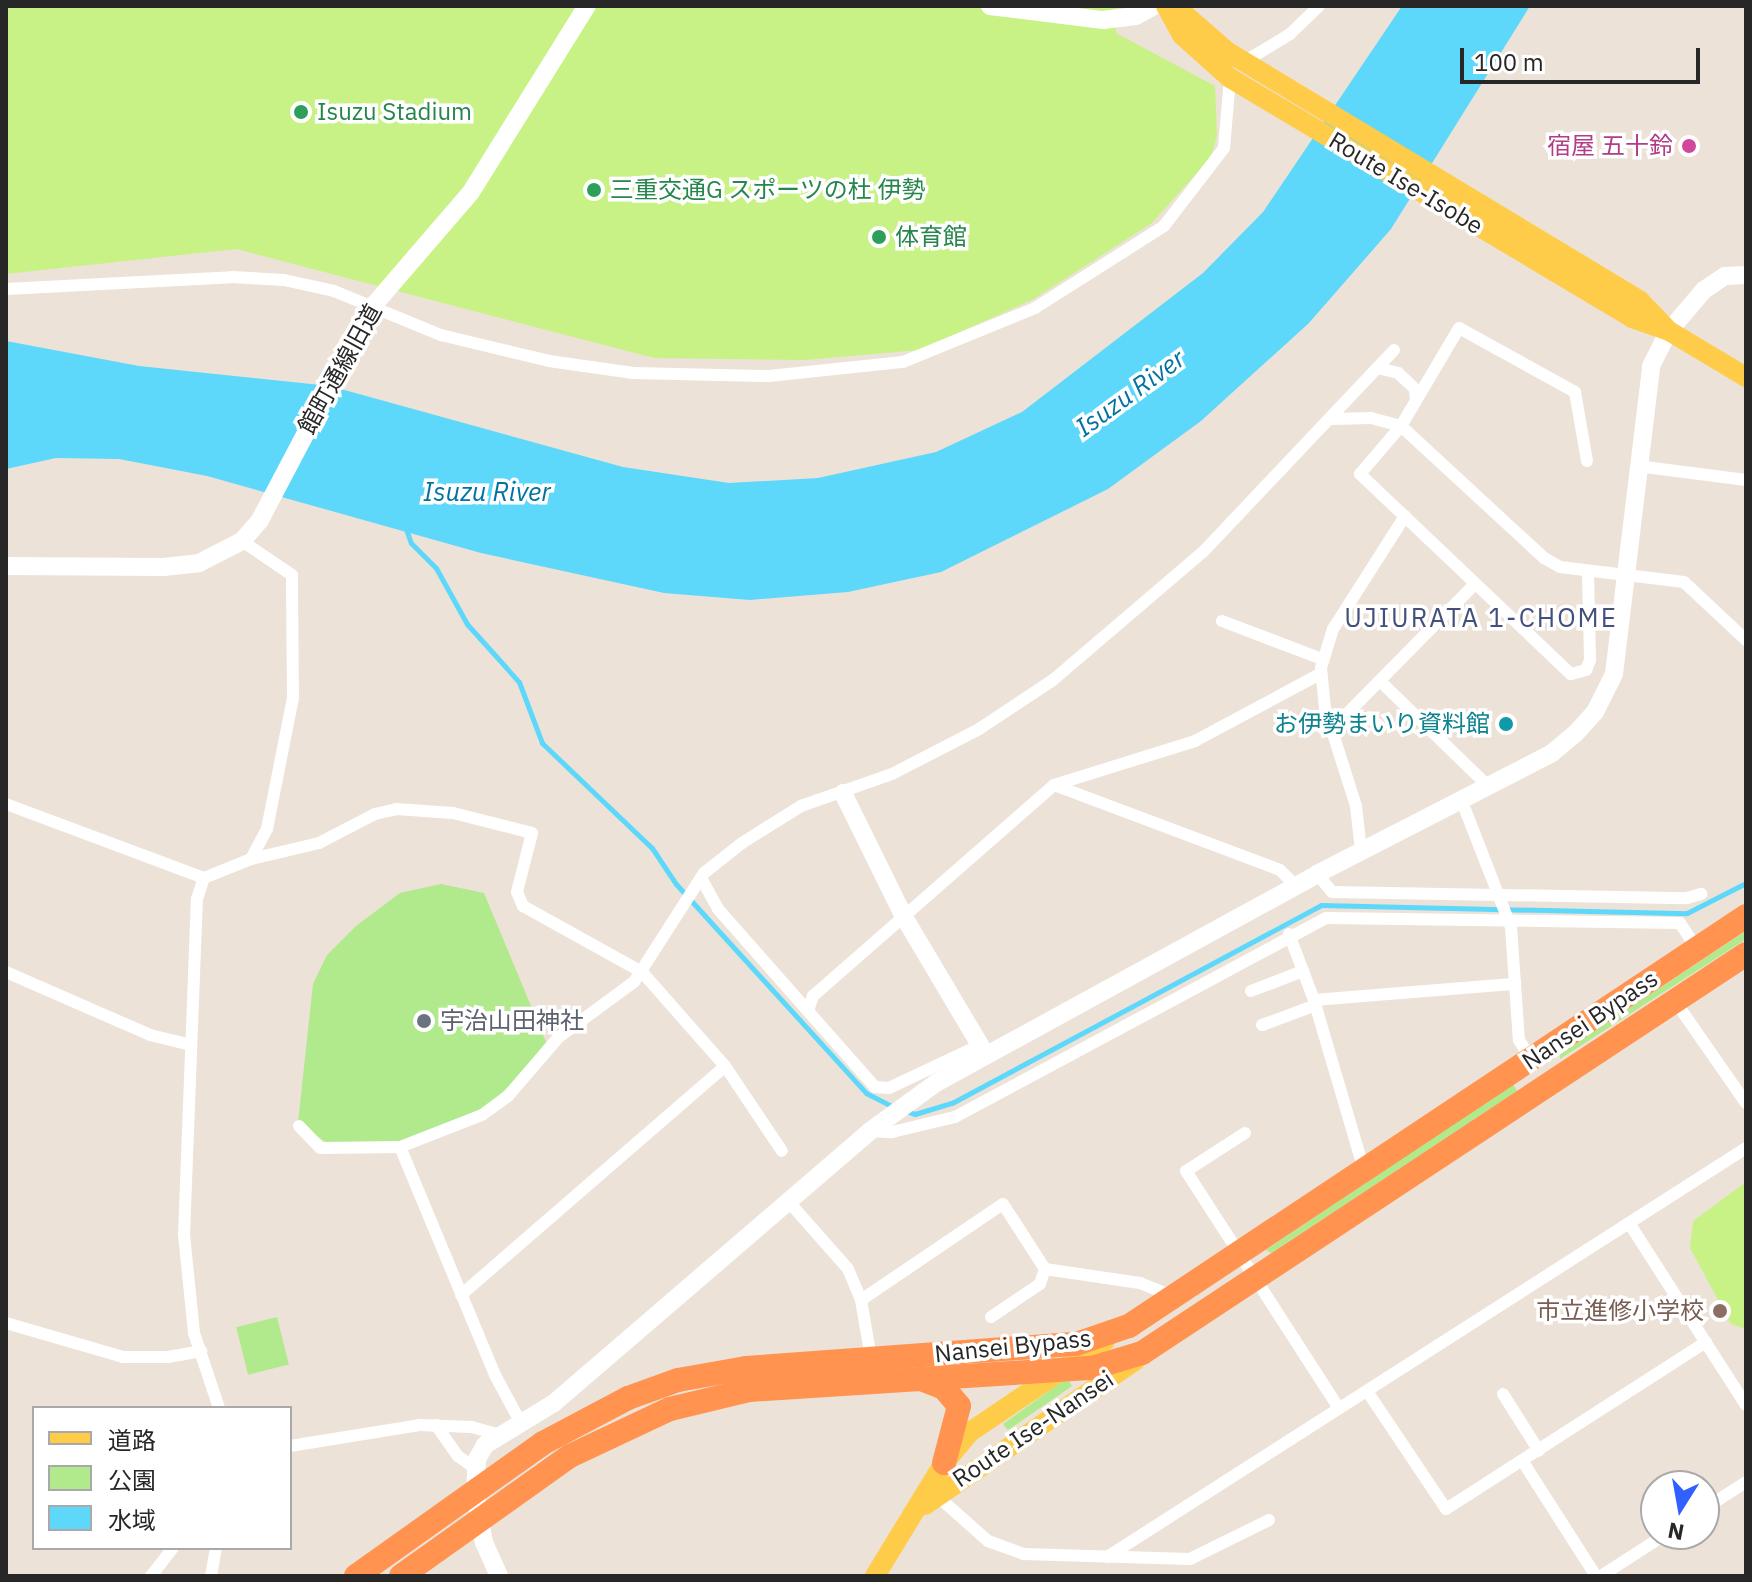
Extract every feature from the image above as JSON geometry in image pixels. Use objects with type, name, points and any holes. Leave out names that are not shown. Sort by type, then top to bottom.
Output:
[{"type":"highway","name":"Nansei Bypass","points":[[356,1576],[475,1479],[580,1421],[678,1380],[746,1368],[1076,1344],[1129,1326],[1746,916]]},
{"type":"highway","name":"Nansei Bypass","points":[[401,1576],[478,1518],[592,1443],[670,1409],[749,1390],[1057,1371],[1118,1362],[1159,1344],[1746,954]]},
{"type":"highway","points":[[923,1380],[944,1388],[959,1406],[944,1463]]},
{"type":"main road","name":"Route Ise-Isobe","points":[[1166,6],[1182,35],[1490,222],[1640,301],[1669,331],[1746,377]]},
{"type":"main road","name":"Route Ise-Isobe","points":[[1175,6],[1244,74]]},
{"type":"main road","name":"Route Ise-Nansei","points":[[875,1576],[944,1463],[970,1432],[1057,1371],[1129,1326]]},
{"type":"main road","name":"Route Ise-Nansei","points":[[911,1519],[936,1495],[1159,1344]]},
{"type":"street","name":"館町通線旧道","points":[[6,566],[163,567],[199,563],[242,541],[260,520],[370,311],[471,192],[587,6]]},
{"type":"street","points":[[990,6],[1103,20],[1136,16],[1154,6]]},
{"type":"street","points":[[6,289],[232,277],[284,280],[460,340],[633,373],[769,376],[903,362],[1035,308],[1164,226],[1224,148],[1244,74],[1319,6]]},
{"type":"street","points":[[698,881],[718,909],[882,1090],[983,1050],[1552,753],[1595,712],[1614,674],[1651,366],[1669,331],[1714,281],[1746,275]]},
{"type":"street","points":[[1587,461],[1575,392],[1459,328],[1401,426],[1360,474],[1553,662],[1576,675],[1586,670],[1590,660],[1588,571]]},
{"type":"street","points":[[299,1126],[320,1148],[400,1147],[494,1108],[559,1037],[642,972],[698,881],[759,831],[801,806],[892,774],[979,729],[1053,680],[1203,552],[1394,350]]},
{"type":"street","points":[[1377,368],[1398,373],[1415,389],[1416,400]]},
{"type":"street","points":[[1331,419],[1371,418],[1401,426],[1533,550],[1560,567],[1684,582],[1746,640]]},
{"type":"street","points":[[1637,466],[1746,480]]},
{"type":"street","points":[[1361,851],[1356,806],[1330,731],[1320,674],[1322,659],[1352,596],[1405,516]]},
{"type":"street","points":[[242,541],[292,575],[293,698],[267,829],[251,859]]},
{"type":"street","points":[[1330,731],[1474,585]]},
{"type":"street","points":[[1222,621],[1322,659]]},
{"type":"street","points":[[809,1008],[813,996],[1054,785],[1195,741],[1320,674]]},
{"type":"street","points":[[1380,681],[1488,786]]},
{"type":"street","points":[[1054,785],[1280,870],[1296,886]]},
{"type":"street","points":[[843,793],[904,917],[983,1050]]},
{"type":"street","points":[[1461,799],[1472,817],[1507,918],[1519,1040],[1531,1059]]},
{"type":"street","points":[[6,804],[204,878],[251,859],[319,843],[375,814],[396,809],[453,813],[532,833],[517,892],[523,906],[642,972],[725,1066],[782,1151]]},
{"type":"street","points":[[1317,874],[1332,892],[1687,898],[1701,894]]},
{"type":"street","points":[[204,878],[195,928],[184,1235],[201,1351],[218,1406]]},
{"type":"street","points":[[877,1126],[892,1132],[955,1117],[1289,934],[1326,918],[1507,918],[1680,923],[1696,948]]},
{"type":"street","points":[[1289,934],[1315,1002],[1364,1170]]},
{"type":"street","points":[[1251,991],[1303,971]]},
{"type":"street","points":[[6,972],[150,1035],[191,1045]]},
{"type":"street","points":[[1262,1025],[1315,1002],[1515,984]]},
{"type":"street","points":[[1675,1001],[1746,1103]]},
{"type":"street","points":[[499,1576],[478,1518],[475,1479],[485,1445],[522,1425],[877,1126],[983,1050]]},
{"type":"street","points":[[461,1295],[725,1066]]},
{"type":"street","points":[[1245,1133],[1186,1171],[1254,1282],[1339,1408]]},
{"type":"street","points":[[400,1147],[461,1295],[522,1425]]},
{"type":"street","points":[[1107,1557],[1746,1148]]},
{"type":"street","points":[[789,1202],[848,1269],[861,1300],[871,1358]]},
{"type":"street","points":[[861,1300],[1003,1204],[1045,1269],[1140,1283],[1173,1296]]},
{"type":"street","points":[[1629,1223],[1746,1405]]},
{"type":"street","points":[[991,1317],[1040,1284],[1045,1269]]},
{"type":"street","points":[[6,1323],[123,1357],[168,1357],[201,1351]]},
{"type":"street","points":[[1367,1391],[1446,1509],[1706,1342]]},
{"type":"street","points":[[1503,1394],[1539,1451]]},
{"type":"street","points":[[292,1446],[436,1425],[500,1435]]},
{"type":"street","points":[[436,1425],[475,1479]]},
{"type":"street","points":[[1523,1462],[1598,1576],[1640,1550]]},
{"type":"street","points":[[1720,1499],[1746,1482]]},
{"type":"street","points":[[936,1495],[972,1530],[1005,1550],[1190,1559],[1269,1520]]},
{"type":"street","points":[[151,1576],[171,1550]]},
{"type":"street","points":[[211,1576],[216,1550]]},
{"type":"green space","name":"三重交通G スポーツの杜 伊勢","points":[[6,6],[1116,6],[1116,33],[1215,86],[1217,136],[1211,157],[1152,223],[1032,300],[919,350],[805,360],[654,358],[236,249],[6,274]]},
{"type":"green space","name":"宇治山田神社","points":[[441,884],[484,893],[546,1042],[519,1077],[486,1107],[400,1143],[327,1143],[298,1123],[313,984],[327,955],[356,926],[400,893]]},
{"type":"green space","points":[[1746,931],[1746,939],[1560,1059],[1560,1054]]},
{"type":"green space","points":[[1513,1084],[1517,1091],[1271,1253],[1266,1250]]},
{"type":"green space","points":[[1746,1182],[1746,1329],[1731,1324],[1690,1248],[1693,1221]]},
{"type":"green space","points":[[277,1317],[289,1365],[248,1375],[236,1327]]},
{"type":"green space","points":[[1067,1378],[1072,1386],[1008,1430],[1003,1424]]},
{"type":"water","name":"Isuzu River","points":[[1402,6],[1530,6],[1391,229],[1309,323],[1201,421],[1108,489],[941,572],[848,592],[750,600],[664,593],[481,553],[207,476],[119,459],[56,458],[6,469],[6,341],[139,366],[330,386],[623,467],[729,483],[818,478],[936,452],[1022,412],[1203,273],[1263,212]]},
{"type":"waterway","points":[[405,526],[411,543],[436,568],[467,624],[519,682],[542,743],[652,848],[676,884],[866,1093],[893,1107]]},
{"type":"waterway","points":[[906,1111],[915,1114],[952,1103],[1321,905],[1687,913],[1746,883]]},
{"type":"place","name":"Isuzu Stadium","points":[[301,112]]},
{"type":"place","name":"宿屋 五十鈴","points":[[1689,146]]},
{"type":"place","name":"三重交通G スポーツの杜 伊勢","points":[[594,190]]},
{"type":"place","name":"体育館","points":[[879,237]]},
{"type":"place","name":"お伊勢まいり資料館","points":[[1506,724]]},
{"type":"place","name":"宇治山田神社","points":[[424,1021]]},
{"type":"place","name":"市立進修小学校","points":[[1720,1311]]},
{"type":"district","name":"UJIURATA 1-CHOME","points":[[1481,618]]}]
